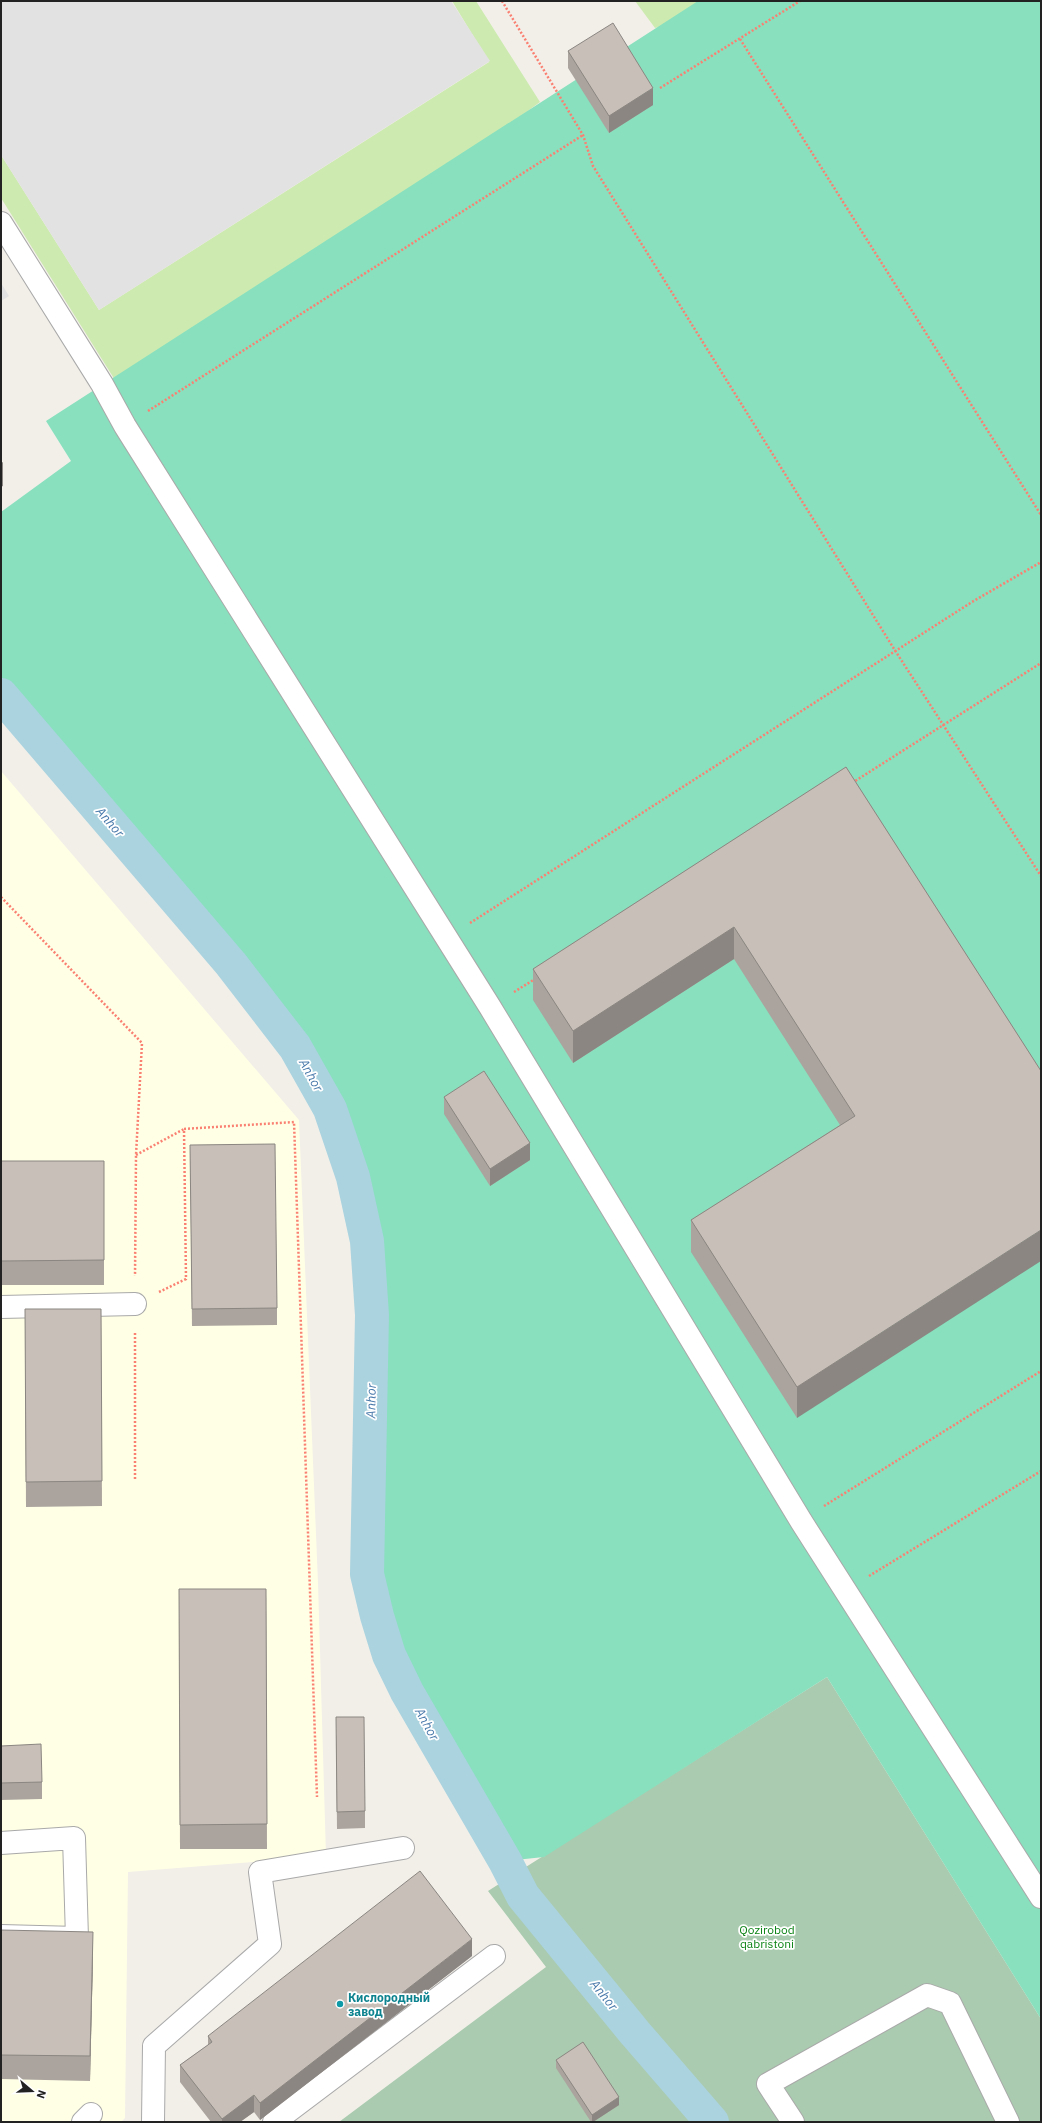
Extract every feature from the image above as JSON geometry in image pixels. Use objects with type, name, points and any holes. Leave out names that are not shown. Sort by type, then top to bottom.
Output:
[{"type":"lane","points":[[1,223],[102,384],[125,426],[490,1007],[844,1591],[1041,1897]]},
{"type":"lane","points":[[1,1307],[135,1304]]},
{"type":"lane","points":[[1,1843],[74,1838],[77,1938],[1,1936]]},
{"type":"lane","points":[[152,2122],[154,2046],[270,1944],[260,1872],[403,1848]]},
{"type":"lane","points":[[274,2122],[494,1956]]},
{"type":"lane","points":[[793,2122],[768,2084],[927,1996],[950,2004],[1008,2122]]},
{"type":"path","points":[[502,1],[558,90],[583,135],[593,166],[896,652],[1041,876]]},
{"type":"path","points":[[660,88],[800,1]]},
{"type":"path","points":[[740,39],[1041,515]]},
{"type":"path","points":[[125,426],[583,135]]},
{"type":"path","points":[[446,938],[896,652],[972,602],[1041,562]]},
{"type":"path","points":[[849,785],[943,726],[1019,675],[1041,663]]},
{"type":"path","points":[[1,897],[142,1042],[136,1155],[135,1479]]},
{"type":"path","points":[[490,1007],[537,978]]},
{"type":"path","points":[[136,1155],[184,1130],[294,1122],[317,1797]]},
{"type":"path","points":[[135,1304],[186,1279],[184,1130]]},
{"type":"path","points":[[801,1521],[1041,1371]]},
{"type":"path","points":[[844,1591],[1041,1471]]},
{"type":"shaded area","points":[[1,1],[451,1],[490,61],[99,310],[1,155]]},
{"type":"shaded area","points":[[1,283],[9,296],[1,301]]},
{"type":"shaded area","points":[[1,771],[299,1120],[318,1583],[326,1856],[128,1872],[125,2118],[121,2122],[1,2122]]},
{"type":"green space","points":[[452,1],[476,1],[540,102],[130,404],[1,198],[1,155],[99,310],[489,62]]},
{"type":"green space","points":[[635,1],[777,1],[655,28]]},
{"type":"green space","points":[[698,1],[1041,1],[1041,2019],[827,1677],[544,1857],[505,1861],[407,1692],[389,1655],[377,1616],[367,1574],[372,1315],[367,1241],[353,1177],[330,1109],[295,1047],[231,964],[1,695],[1,512],[71,461],[46,421]]},
{"type":"green space","name":"Qozirobod qabristoni","points":[[827,1677],[1041,2019],[1041,2122],[339,2122],[546,1967],[488,1891]]},
{"type":"building","points":[[613,23],[653,88],[609,116],[568,51]]},
{"type":"building","points":[[846,767],[1041,1071],[1041,1230],[797,1387],[691,1220],[855,1116],[734,927],[573,1031],[533,969]]},
{"type":"building","points":[[484,1071],[530,1143],[490,1169],[444,1097]]},
{"type":"building","points":[[275,1144],[277,1308],[192,1309],[190,1145]]},
{"type":"building","points":[[1,1161],[104,1161],[104,1260],[1,1261]]},
{"type":"building","points":[[25,1309],[101,1309],[102,1481],[26,1482]]},
{"type":"building","points":[[179,1589],[266,1589],[267,1824],[180,1825]]},
{"type":"building","points":[[336,1717],[364,1717],[365,1811],[337,1812]]},
{"type":"building","points":[[41,1744],[42,1782],[1,1783],[1,1746]]},
{"type":"building","name":"Кислородный завод","points":[[420,1871],[472,1939],[260,2103],[254,2095],[222,2119],[180,2065],[212,2042],[208,2036]]},
{"type":"building","points":[[1,1930],[93,1932],[90,2056],[1,2055]]},
{"type":"building","points":[[583,2042],[619,2097],[592,2115],[556,2060]]},
{"type":"waterway","name":"Anhor","points":[[1,695],[231,964],[295,1047],[330,1109],[353,1177],[367,1241],[372,1315],[367,1574],[377,1616],[389,1655],[407,1692],[505,1861],[523,1896],[635,2033],[712,2122]]},
{"type":"place","name":"Кислородный завод","points":[[340,2004]]}]
